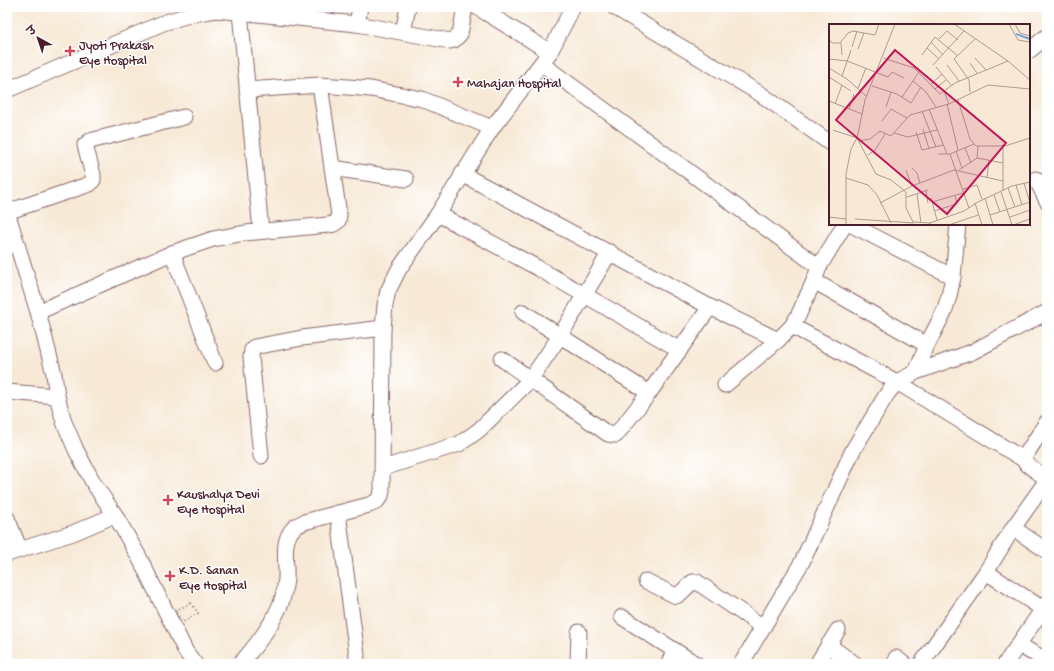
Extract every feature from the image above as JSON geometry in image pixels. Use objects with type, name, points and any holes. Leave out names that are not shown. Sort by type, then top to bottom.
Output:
[{"type":"street","points":[[357,24],[360,7]]},
{"type":"street","points":[[403,32],[408,7]]},
{"type":"street","points":[[7,90],[163,23],[192,14],[216,10],[240,12],[265,11],[357,24],[446,40],[454,40],[460,34],[465,7]]},
{"type":"street","points":[[477,7],[546,58],[816,274],[927,345]]},
{"type":"street","points":[[240,664],[266,631],[282,602],[285,590],[286,547],[289,534],[294,527],[304,522],[369,505],[376,502],[381,496],[383,468],[382,328],[384,305],[388,291],[399,269],[438,214],[492,128],[546,58],[573,7]]},
{"type":"street","points":[[614,7],[759,93],[829,142]]},
{"type":"street","points":[[240,12],[261,231]]},
{"type":"street","points":[[1030,50],[1047,36]]},
{"type":"street","points":[[247,90],[320,86],[348,86],[371,89],[422,100],[492,128]]},
{"type":"street","points":[[38,312],[172,253],[213,239],[261,231],[328,225],[334,224],[338,221],[339,215],[320,86]]},
{"type":"street","points":[[184,117],[90,141],[86,146],[93,175],[93,180],[90,184],[7,212],[38,312],[54,374],[57,396],[64,422],[76,450],[94,484],[116,516],[139,557],[186,652],[195,664]]},
{"type":"street","points":[[332,168],[406,179]]},
{"type":"street","points":[[462,174],[610,252],[710,307],[778,340]]},
{"type":"street","points":[[1037,178],[1047,201]]},
{"type":"street","points":[[438,214],[585,295],[680,350]]},
{"type":"street","points":[[725,385],[778,340],[792,326],[798,316],[816,274],[844,225]]},
{"type":"street","points":[[852,225],[953,277]]},
{"type":"street","points":[[916,372],[950,296],[958,225]]},
{"type":"street","points":[[383,468],[449,448],[468,438],[479,430],[530,380],[560,336],[610,252]]},
{"type":"street","points":[[172,253],[214,363]]},
{"type":"street","points":[[502,359],[530,380],[613,436],[620,432],[710,307]]},
{"type":"street","points":[[523,312],[649,393]]},
{"type":"street","points":[[741,664],[802,562],[852,450],[887,394],[898,382],[916,372],[972,352],[1047,312]]},
{"type":"street","points":[[792,326],[898,382],[1023,459],[1028,465],[1047,479],[986,572],[921,664]]},
{"type":"street","points":[[261,456],[251,357],[254,346],[302,338],[382,328]]},
{"type":"street","points":[[7,392],[57,396]]},
{"type":"street","points":[[1023,459],[1047,422]]},
{"type":"street","points":[[338,513],[357,654],[356,664]]},
{"type":"street","points":[[7,518],[13,552],[73,533],[116,516]]},
{"type":"street","points":[[1014,528],[1047,551]]},
{"type":"street","points":[[986,572],[1045,606],[1005,664]]},
{"type":"street","points":[[646,581],[676,596],[681,594],[693,582],[697,582],[763,627]]},
{"type":"street","points":[[622,617],[696,664]]},
{"type":"street","points":[[816,664],[838,630]]},
{"type":"street","points":[[578,664],[579,632]]},
{"type":"street","points":[[828,645],[855,664]]},
{"type":"street","points":[[1019,645],[1047,660]]},
{"type":"street","points":[[668,664],[675,651]]},
{"type":"path","points":[[191,603],[198,613],[183,622],[175,612],[191,603]]},
{"type":"place","name":"Jyoti Prakash Eye Hospital","points":[[70,51]]},
{"type":"place","name":"Mahajan Hospital","points":[[458,82]]},
{"type":"place","name":"Kaushalya Devi Eye Hospital","points":[[168,500]]},
{"type":"place","name":"K.D. Sanan Eye Hospital","points":[[170,576]]}]
